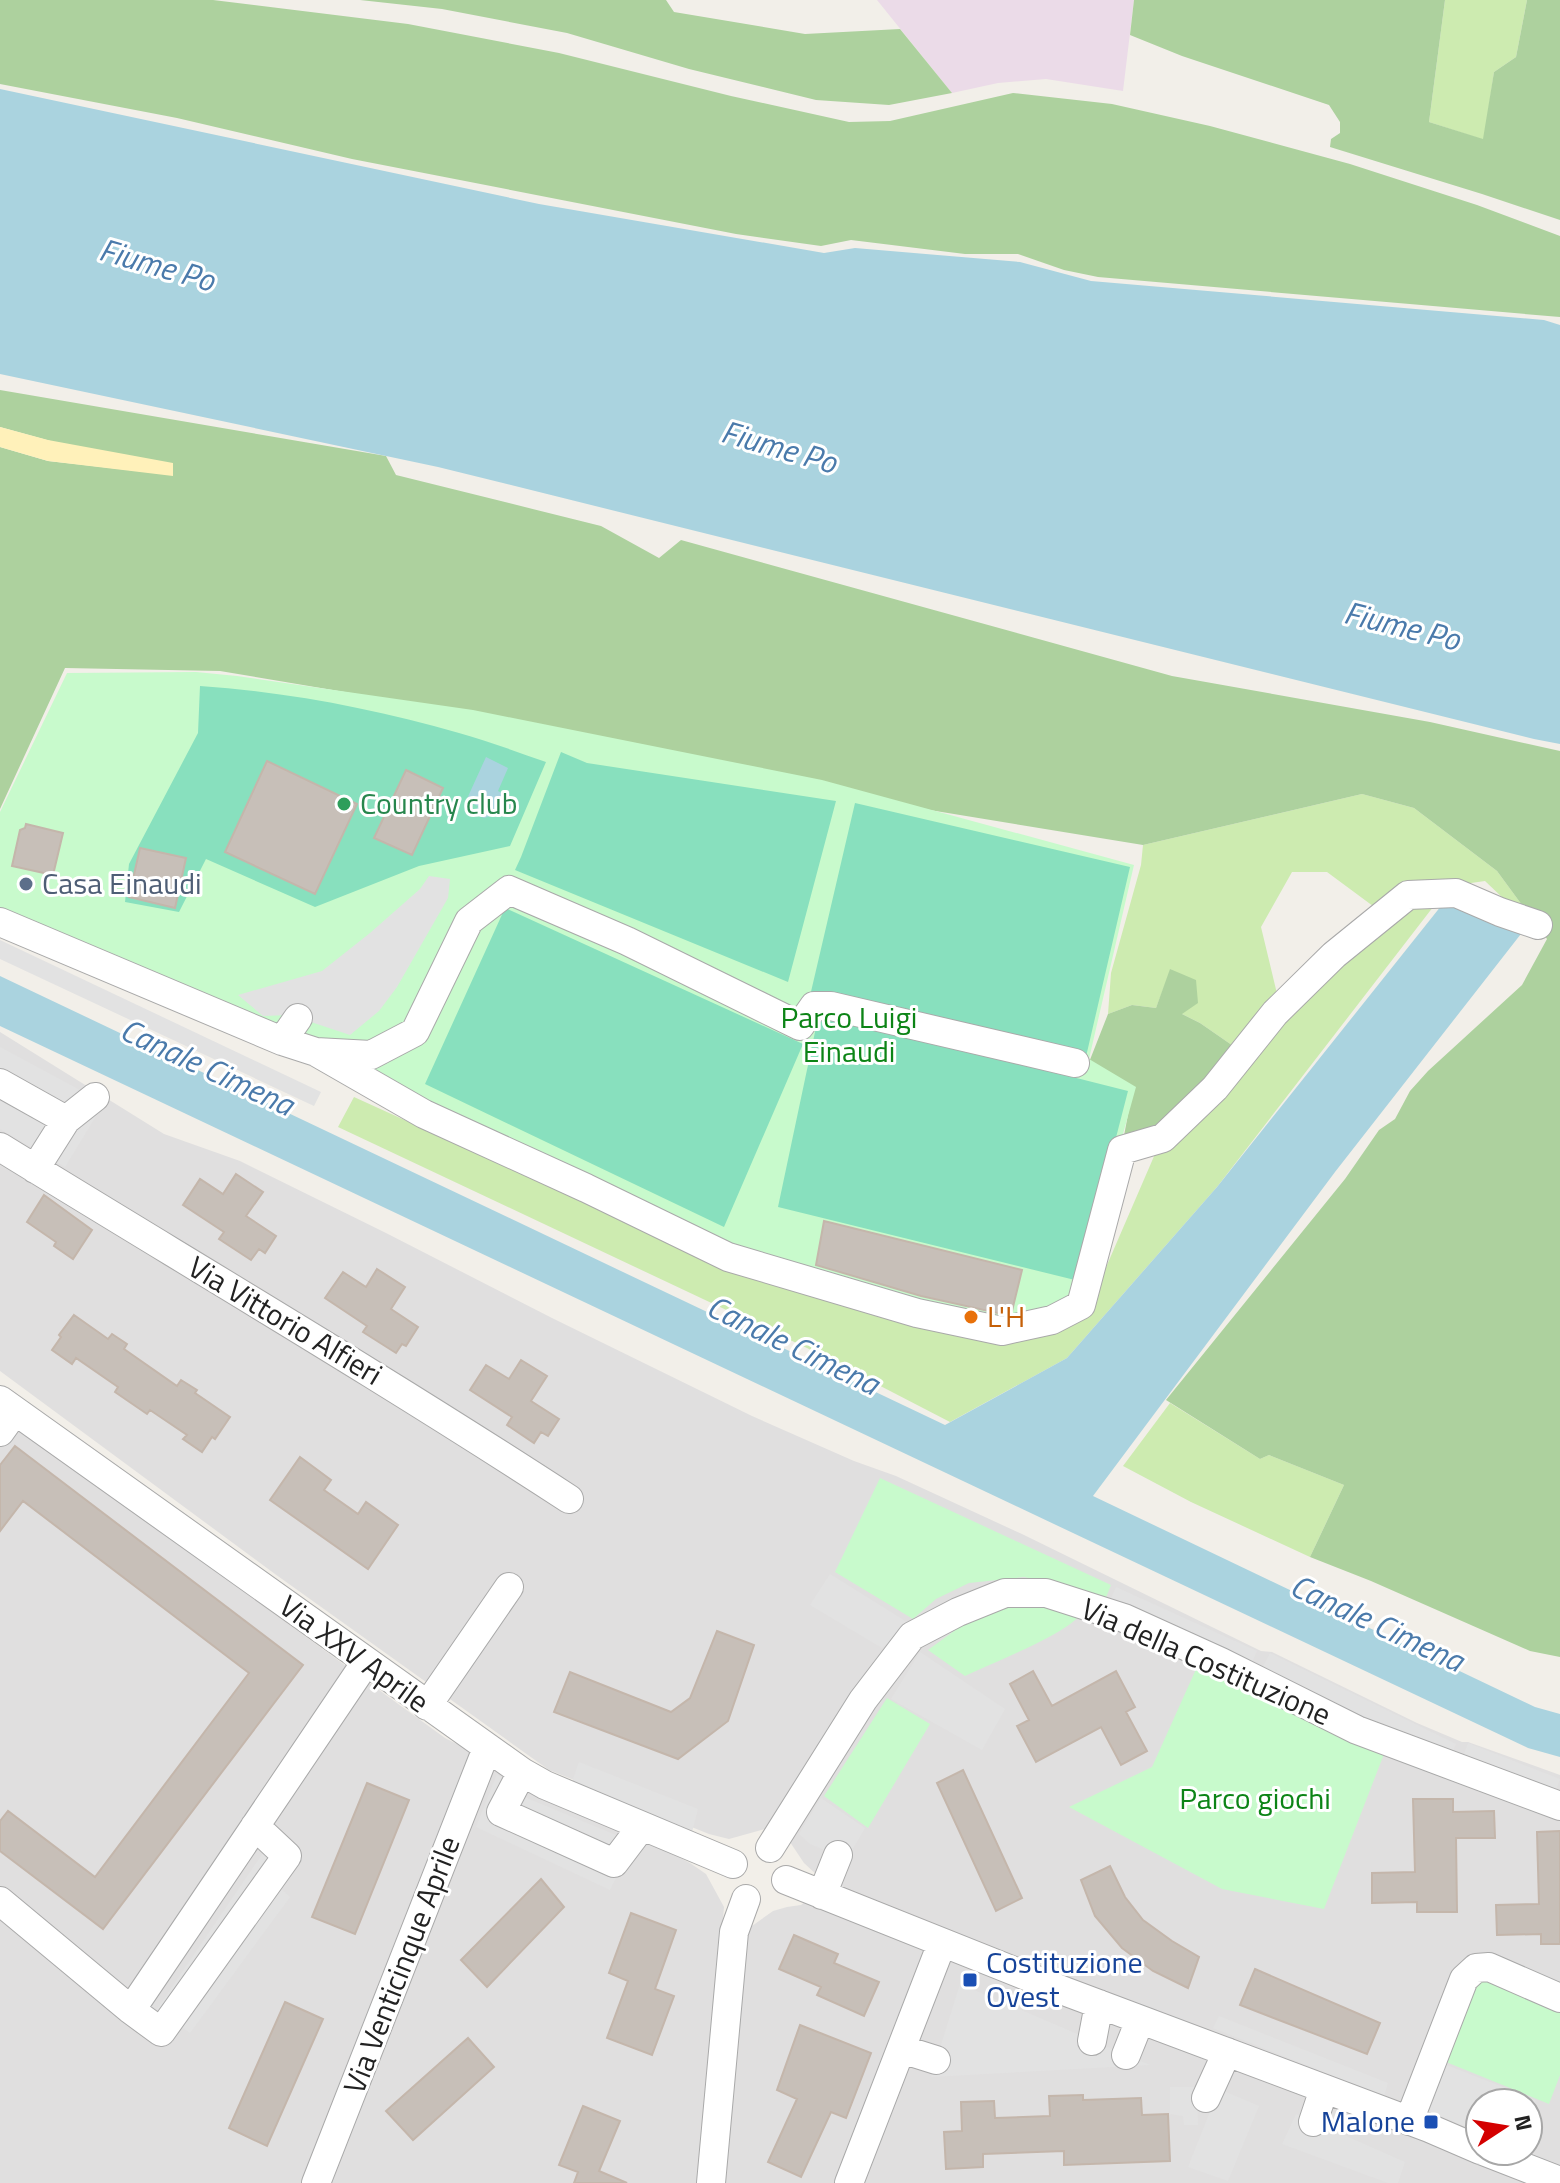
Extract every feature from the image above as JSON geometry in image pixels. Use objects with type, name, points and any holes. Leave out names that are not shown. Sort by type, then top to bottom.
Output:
[{"type":"street","points":[[316,1052],[371,1055],[415,1032],[469,921],[509,890],[627,941],[800,1026],[814,1006],[831,1006],[1075,1063]]},
{"type":"street","points":[[0,922],[282,1041],[316,1052],[424,1114],[728,1257],[917,1313],[1002,1331],[1052,1320],[1081,1305],[1122,1150],[1163,1138],[1215,1088],[1275,1013],[1324,965],[1408,895],[1456,893],[1538,925]]},
{"type":"street","points":[[282,1041],[298,1018]]},
{"type":"street","points":[[0,1083],[66,1120]]},
{"type":"street","points":[[35,1169],[66,1120],[95,1097]]},
{"type":"street","name":"Via Vittorio Alfieri","points":[[0,1147],[348,1357],[569,1499]]},
{"type":"street","name":"Via XXV Aprile","points":[[5,1414],[522,1772],[545,1785],[733,1864]]},
{"type":"street","points":[[427,1706],[509,1587]]},
{"type":"street","name":"Via della Costituzione","points":[[770,1848],[854,1714],[912,1636],[958,1612],[1005,1593],[1046,1593],[1124,1618],[1357,1730],[1560,1806]]},
{"type":"street","points":[[131,2010],[366,1662]]},
{"type":"street","name":"Via Venticinque Aprile","points":[[316,2183],[478,1796],[487,1748]]},
{"type":"street","points":[[522,1772],[501,1812],[614,1863],[642,1826]]},
{"type":"street","points":[[0,1901],[161,2032],[287,1856],[255,1826]]},
{"type":"street","points":[[759,1846],[770,1848],[786,1866],[786,1880],[781,1891],[771,1899],[758,1902],[746,1899],[738,1893],[731,1880],[733,1864],[745,1850],[759,1846]]},
{"type":"street","points":[[822,1895],[838,1855]]},
{"type":"street","points":[[786,1880],[1140,2020],[1464,2140]]},
{"type":"street","points":[[711,2183],[734,1932],[746,1899]]},
{"type":"street","points":[[193,1917],[226,1942]]},
{"type":"street","points":[[849,2183],[942,1943]]},
{"type":"street","points":[[1409,2121],[1430,2084],[1464,1979],[1476,1968],[1489,1967],[1560,1998]]},
{"type":"street","points":[[1092,2041],[1099,2004]]},
{"type":"street","points":[[1126,2055],[1140,2020]]},
{"type":"street","points":[[901,2049],[936,2060]]},
{"type":"street","points":[[1206,2098],[1227,2052]]},
{"type":"street","points":[[1313,2122],[1324,2089]]},
{"type":"street","points":[[1525,2167],[1555,2181]]},
{"type":"shaded area","points":[[877,0],[1134,0],[1123,91],[1046,79],[998,83],[952,93]]},
{"type":"shaded area","points":[[429,876],[450,879],[448,898],[397,987],[379,1011],[350,1035],[290,1015],[263,1016],[238,995],[322,971],[420,889]]},
{"type":"shaded area","points":[[0,940],[321,1092],[314,1106],[0,959]]},
{"type":"shaded area","points":[[0,1032],[164,1134],[240,1161],[752,1416],[896,1476],[1024,1535],[1417,1723],[1462,1742],[1560,1775],[1560,2169],[1544,2164],[1544,2087],[1464,2087],[1464,2135],[833,1890],[804,1863],[788,1839],[768,1828],[729,1839],[709,1834],[549,1770],[275,1574],[0,1371]]},
{"type":"shaded area","points":[[0,1047],[104,1103],[65,1167],[0,1129]]},
{"type":"shaded area","points":[[0,1414],[445,1738],[706,1874],[724,1907],[700,2183],[0,2183]]},
{"type":"shaded area","points":[[830,1574],[910,1624],[882,1648],[810,1605]]},
{"type":"shaded area","points":[[1116,1587],[1257,1651],[1251,1665],[1110,1601]]},
{"type":"shaded area","points":[[920,1652],[1005,1709],[982,1750],[891,1699]]},
{"type":"shaded area","points":[[1270,1653],[1456,1744],[1449,1758],[1262,1668]]},
{"type":"shaded area","points":[[1468,1743],[1560,1779],[1555,1793],[1463,1757]]},
{"type":"shaded area","points":[[579,1762],[698,1809],[692,1832],[571,1785]]},
{"type":"shaded area","points":[[497,1774],[529,1799],[633,1842],[610,1890],[476,1827]]},
{"type":"shaded area","points":[[821,1798],[865,1828],[847,1859],[810,1844],[799,1834]]},
{"type":"shaded area","points":[[278,1831],[299,1847],[279,1887],[290,1897],[190,2033],[157,2009]]},
{"type":"shaded area","points":[[814,1895],[1464,2158],[1464,2167],[1486,2167],[1525,2183],[716,2183],[742,1933],[773,1911],[801,1905]]},
{"type":"shaded area","points":[[960,1984],[1150,2065],[931,2077]]},
{"type":"shaded area","points":[[1219,2016],[1388,2083],[1384,2096],[1213,2028]]},
{"type":"shaded area","points":[[1444,2064],[1503,2087],[1464,2087],[1464,2126],[1426,2111]]},
{"type":"shaded area","points":[[1170,2087],[1197,2087],[1198,2125],[1184,2125],[1183,2116],[1170,2114]]},
{"type":"shaded area","points":[[1219,2089],[1259,2106],[1228,2181],[1188,2167]]},
{"type":"shaded area","points":[[1296,2114],[1405,2162],[1398,2183],[1388,2183],[1282,2144]]},
{"type":"green space","points":[[0,0],[213,0],[408,24],[559,53],[849,122],[890,121],[1013,93],[1112,104],[1210,126],[1350,164],[1477,205],[1560,236],[1560,317],[1098,277],[1064,270],[1018,254],[965,254],[851,240],[821,246],[736,234],[352,159],[177,118],[0,84]]},
{"type":"green space","points":[[360,0],[666,0],[674,12],[805,34],[900,29],[952,93],[889,105],[816,100],[689,69],[567,33],[442,9]]},
{"type":"green space","points":[[1134,0],[1445,0],[1429,122],[1483,139],[1494,72],[1516,57],[1527,0],[1560,0],[1560,220],[1330,147],[1331,139],[1340,133],[1340,122],[1329,105],[1182,56],[1130,35]]},
{"type":"green space","points":[[1445,0],[1527,0],[1516,57],[1494,72],[1484,140],[1429,122]]},
{"type":"green space","points":[[0,390],[386,456],[396,475],[601,526],[659,558],[681,540],[1172,676],[1430,722],[1560,751],[1560,1657],[1530,1651],[1310,1557],[1344,1485],[1269,1455],[1260,1459],[1166,1400],[1345,1179],[1379,1130],[1395,1119],[1410,1091],[1522,985],[1547,939],[1497,871],[1414,808],[1362,794],[1143,845],[832,794],[398,701],[220,671],[65,668],[0,809],[0,447],[48,461],[173,475],[0,427]]},
{"type":"green space","name":"Parco Luigi Einaudi","points":[[196,672],[473,710],[822,780],[1134,865],[1089,1059],[1136,1087],[1077,1300],[985,1323],[771,1261],[594,1185],[0,914],[0,812],[67,673]]},
{"type":"green space","name":"Country club","points":[[200,686],[265,692],[363,709],[470,736],[546,762],[510,846],[419,866],[315,907],[206,859],[179,912],[125,902],[129,864],[198,733]]},
{"type":"green space","points":[[561,752],[587,763],[836,801],[788,982],[515,870]]},
{"type":"green space","points":[[1362,794],[1414,808],[1497,871],[1522,905],[1506,901],[1485,881],[1471,883],[1466,904],[1440,898],[1217,1187],[1067,1358],[950,1422],[807,1348],[338,1127],[354,1097],[624,1220],[1088,1309],[1155,1154],[1377,909],[1327,872],[1292,872],[1261,927],[1279,1002],[1239,1050],[1182,1014],[1171,969],[1156,1008],[1132,1005],[1108,1014],[1111,973],[1141,865],[1143,845]]},
{"type":"green space","points":[[855,803],[1130,867],[1085,1061],[810,996]]},
{"type":"green space","points":[[505,908],[803,1044],[724,1227],[425,1084]]},
{"type":"green space","points":[[1170,969],[1196,980],[1198,1003],[1182,1014],[1239,1050],[1161,1134],[1123,1141],[1133,1088],[1084,1075],[1108,1014],[1132,1005],[1156,1008]]},
{"type":"green space","points":[[819,1013],[1128,1091],[1079,1281],[778,1207]]},
{"type":"green space","points":[[1170,1403],[1260,1459],[1269,1455],[1344,1485],[1310,1557],[1191,1502],[1123,1466]]},
{"type":"green space","points":[[880,1478],[1111,1585],[1105,1600],[1061,1585],[1024,1577],[969,1583],[936,1599],[913,1619],[835,1572]]},
{"type":"green space","points":[[1025,1603],[1081,1614],[1060,1631],[965,1676],[928,1650],[980,1612]]},
{"type":"green space","name":"Parco giochi","points":[[1197,1667],[1384,1754],[1324,1909],[1222,1889],[1069,1807],[1152,1767]]},
{"type":"green space","points":[[887,1698],[930,1724],[868,1828],[824,1796]]},
{"type":"green space","points":[[1493,1976],[1560,2003],[1560,2075],[1549,2104],[1544,2102],[1544,2087],[1507,2087],[1446,2062],[1474,1984]]},
{"type":"sand","points":[[0,427],[48,440],[173,463],[173,476],[48,461],[0,447]]},
{"type":"water","name":"Fiume Po","points":[[0,89],[539,204],[824,253],[855,248],[1020,262],[1091,281],[1544,320],[1560,325],[1560,744],[438,467],[0,374]]},
{"type":"water","points":[[486,757],[508,768],[498,791],[505,795],[496,814],[484,818],[475,814],[478,806],[466,801]]},
{"type":"water","points":[[1449,896],[1524,930],[1335,1172],[1093,1496],[1535,1707],[1560,1714],[1560,1757],[1528,1748],[0,1026],[0,976],[945,1425],[1067,1358],[1217,1187]]},
{"type":"building","points":[[267,761],[357,804],[315,894],[225,852]]},
{"type":"building","points":[[406,770],[443,788],[412,855],[374,838]]},
{"type":"building","points":[[26,824],[63,833],[53,875],[12,866],[20,830]]},
{"type":"building","points":[[140,848],[186,858],[175,908],[129,897]]},
{"type":"building","points":[[236,1174],[263,1192],[246,1216],[276,1236],[265,1253],[259,1249],[251,1260],[219,1239],[224,1232],[183,1205],[200,1179],[223,1194]]},
{"type":"building","points":[[44,1195],[92,1230],[73,1259],[54,1246],[56,1242],[27,1222]]},
{"type":"building","points":[[824,1221],[1022,1270],[1012,1311],[1002,1314],[921,1296],[816,1265]]},
{"type":"building","points":[[377,1269],[405,1287],[391,1309],[418,1327],[406,1346],[402,1344],[396,1353],[363,1332],[367,1326],[325,1298],[343,1272],[366,1287]]},
{"type":"building","points":[[74,1315],[108,1339],[112,1334],[127,1344],[124,1349],[177,1386],[181,1380],[197,1390],[195,1393],[230,1417],[215,1439],[212,1437],[202,1452],[183,1439],[187,1435],[150,1410],[147,1414],[115,1392],[118,1387],[76,1358],[72,1364],[52,1350]]},
{"type":"building","points":[[521,1360],[547,1376],[531,1401],[559,1419],[548,1436],[541,1432],[534,1443],[507,1425],[512,1417],[470,1390],[486,1365],[509,1379]]},
{"type":"building","points":[[15,1446],[303,1665],[103,1929],[0,1851],[0,1821],[8,1811],[95,1877],[249,1673],[23,1501],[0,1531],[0,1465]]},
{"type":"building","points":[[300,1457],[331,1480],[324,1490],[358,1514],[366,1502],[398,1525],[368,1569],[270,1500]]},
{"type":"building","points":[[717,1631],[754,1645],[728,1721],[678,1759],[554,1712],[570,1672],[671,1712],[690,1698]]},
{"type":"building","points":[[1033,1671],[1052,1706],[1116,1671],[1135,1707],[1126,1712],[1147,1751],[1121,1765],[1101,1727],[1036,1762],[1017,1726],[1029,1720],[1010,1684]]},
{"type":"building","points":[[963,1770],[1022,1898],[996,1911],[937,1783]]},
{"type":"building","points":[[367,1783],[409,1800],[355,1934],[312,1917]]},
{"type":"building","points":[[1413,1799],[1453,1799],[1453,1812],[1494,1811],[1495,1838],[1456,1838],[1457,1912],[1417,1912],[1417,1902],[1372,1903],[1372,1873],[1415,1872]]},
{"type":"building","points":[[1560,1831],[1560,1944],[1541,1944],[1541,1934],[1497,1935],[1496,1905],[1539,1904],[1537,1832]]},
{"type":"building","points":[[1110,1866],[1125,1897],[1143,1920],[1199,1957],[1188,1988],[1153,1971],[1122,1948],[1095,1916],[1081,1880]]},
{"type":"building","points":[[541,1879],[564,1907],[487,1987],[461,1960]]},
{"type":"building","points":[[631,1913],[676,1930],[655,1989],[674,1996],[652,2055],[607,2038],[628,1981],[609,1973]]},
{"type":"building","points":[[794,1935],[838,1954],[834,1963],[879,1982],[864,2016],[817,1995],[821,1987],[779,1969]]},
{"type":"building","points":[[1255,1969],[1380,2023],[1367,2054],[1240,2005]]},
{"type":"building","points":[[285,2002],[323,2019],[267,2146],[229,2128]]},
{"type":"building","points":[[800,2025],[871,2053],[846,2118],[831,2112],[801,2177],[768,2162],[797,2099],[777,2090]]},
{"type":"building","points":[[468,2038],[494,2067],[413,2140],[386,2111]]},
{"type":"building","points":[[1083,2095],[1083,2100],[1141,2098],[1142,2115],[1168,2114],[1170,2161],[1064,2165],[1064,2151],[983,2154],[983,2167],[946,2169],[944,2132],[962,2131],[961,2102],[994,2101],[995,2118],[1050,2116],[1049,2096]]},
{"type":"building","points":[[583,2106],[620,2121],[599,2171],[627,2183],[574,2183],[578,2172],[559,2165]]},
{"type":"place","name":"Country club","points":[[344,804]]},
{"type":"place","name":"Casa Einaudi","points":[[26,884]]},
{"type":"place","name":"L'H","points":[[971,1317]]},
{"type":"place","name":"Costituzione Ovest","points":[[970,1980]]},
{"type":"place","name":"Malone","points":[[1431,2122]]},
{"type":"water label","name":"Canale Cimena","points":[[207,1067]]},
{"type":"water label","name":"Canale Cimena","points":[[793,1345]]},
{"type":"water label","name":"Canale Cimena","points":[[1377,1623]]}]
